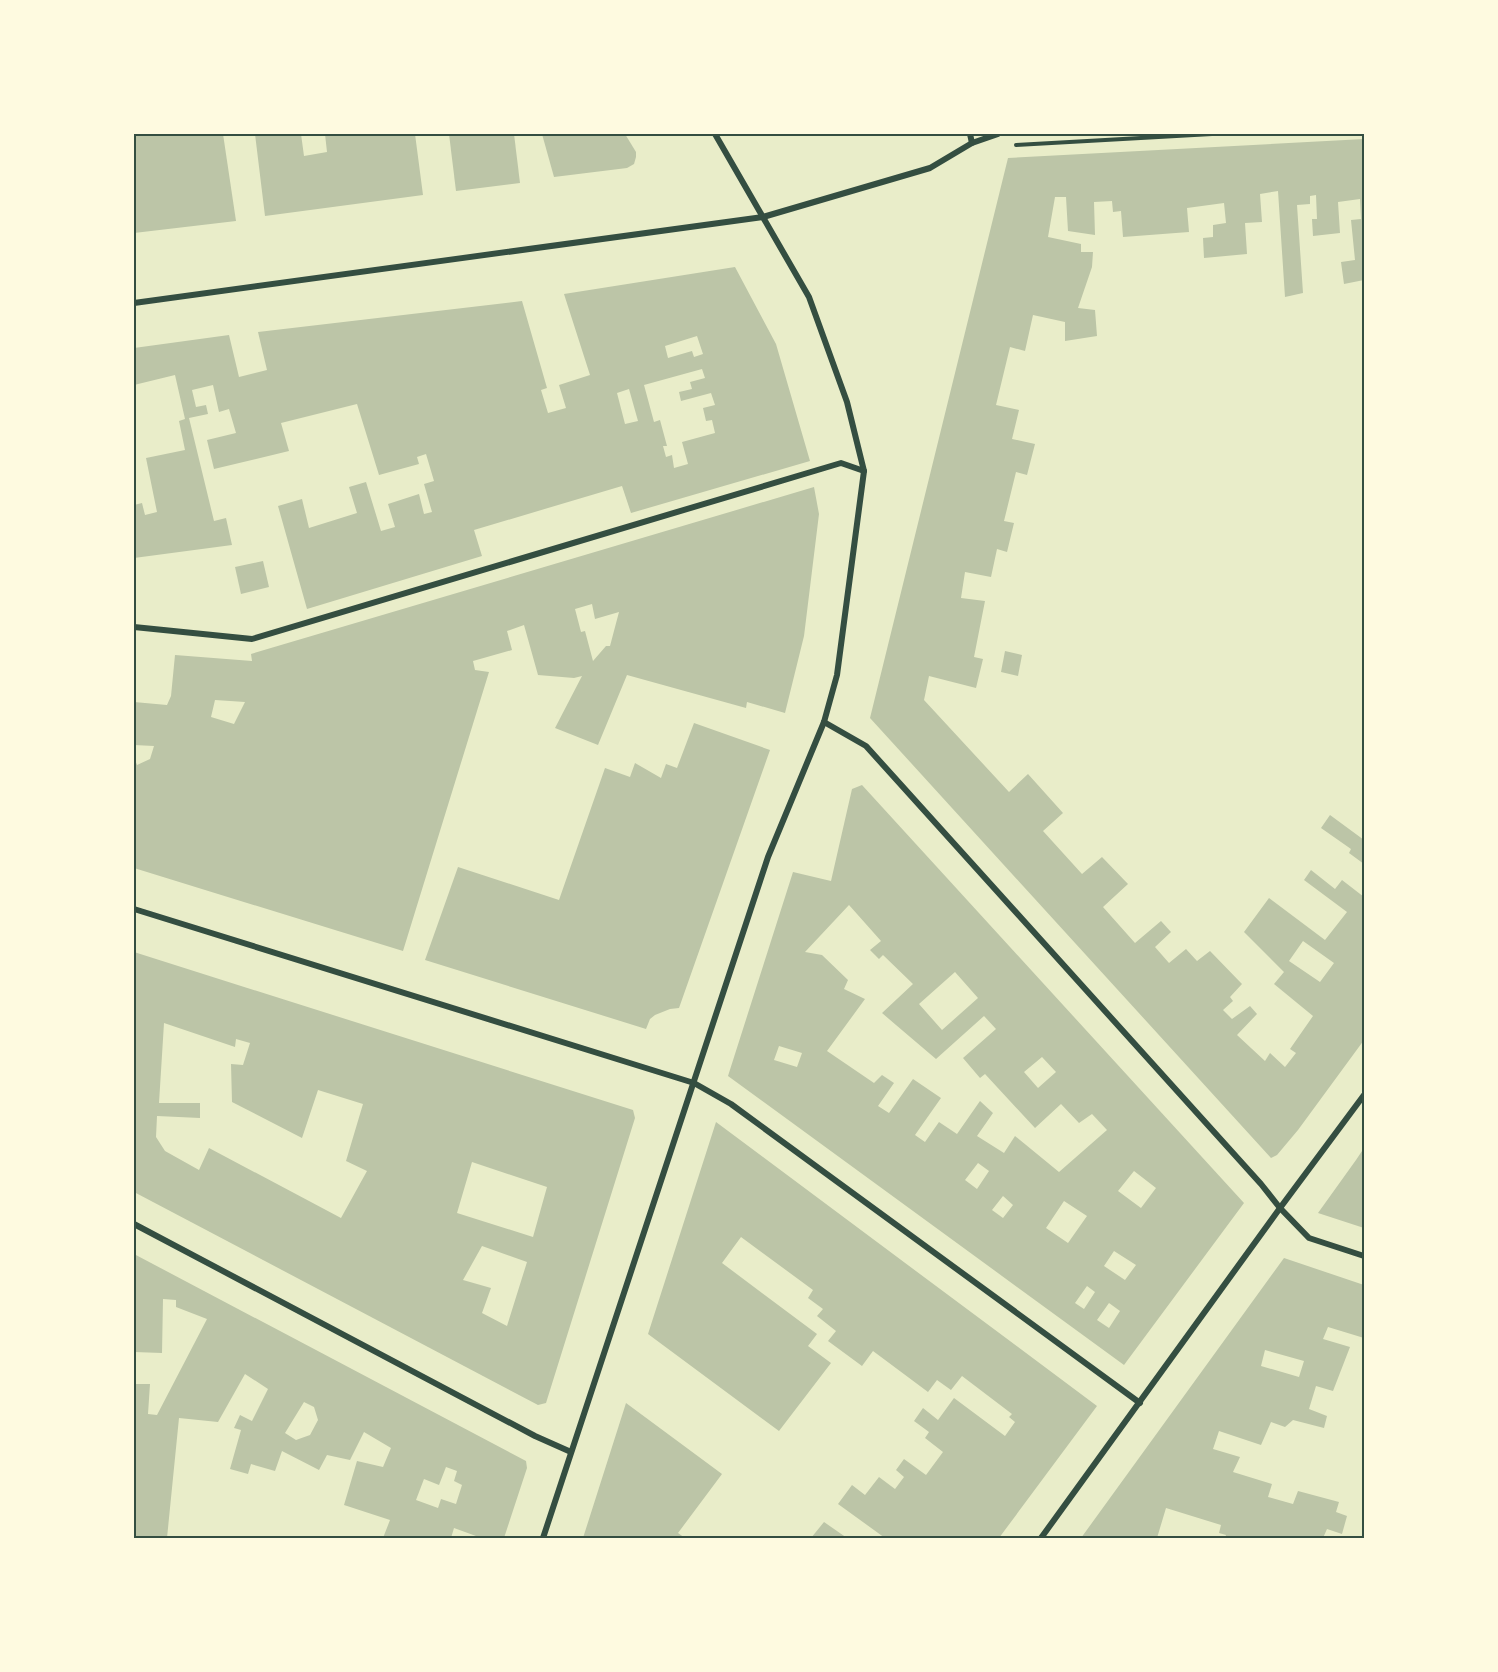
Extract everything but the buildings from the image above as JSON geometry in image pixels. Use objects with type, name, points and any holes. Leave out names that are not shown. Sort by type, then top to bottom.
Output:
[{"type":"street","points":[[543,1539],[768,856],[824,722],[837,675],[864,471],[847,402],[809,297],[715,134]]},
{"type":"street","points":[[970,134],[972,143]]},
{"type":"street","points":[[134,303],[763,218],[930,168],[972,143],[998,134]]},
{"type":"street","points":[[134,627],[252,639],[841,463],[864,471]]},
{"type":"street","points":[[824,722],[866,746],[1309,1238],[1365,1256]]},
{"type":"street","points":[[134,909],[694,1083],[731,1104],[1140,1403]]},
{"type":"street","points":[[1041,1539],[1280,1208],[1365,1095]]},
{"type":"street","points":[[134,1224],[536,1436],[571,1452]]},
{"type":"path","points":[[1008,147],[1018,144],[1212,134]]}]
